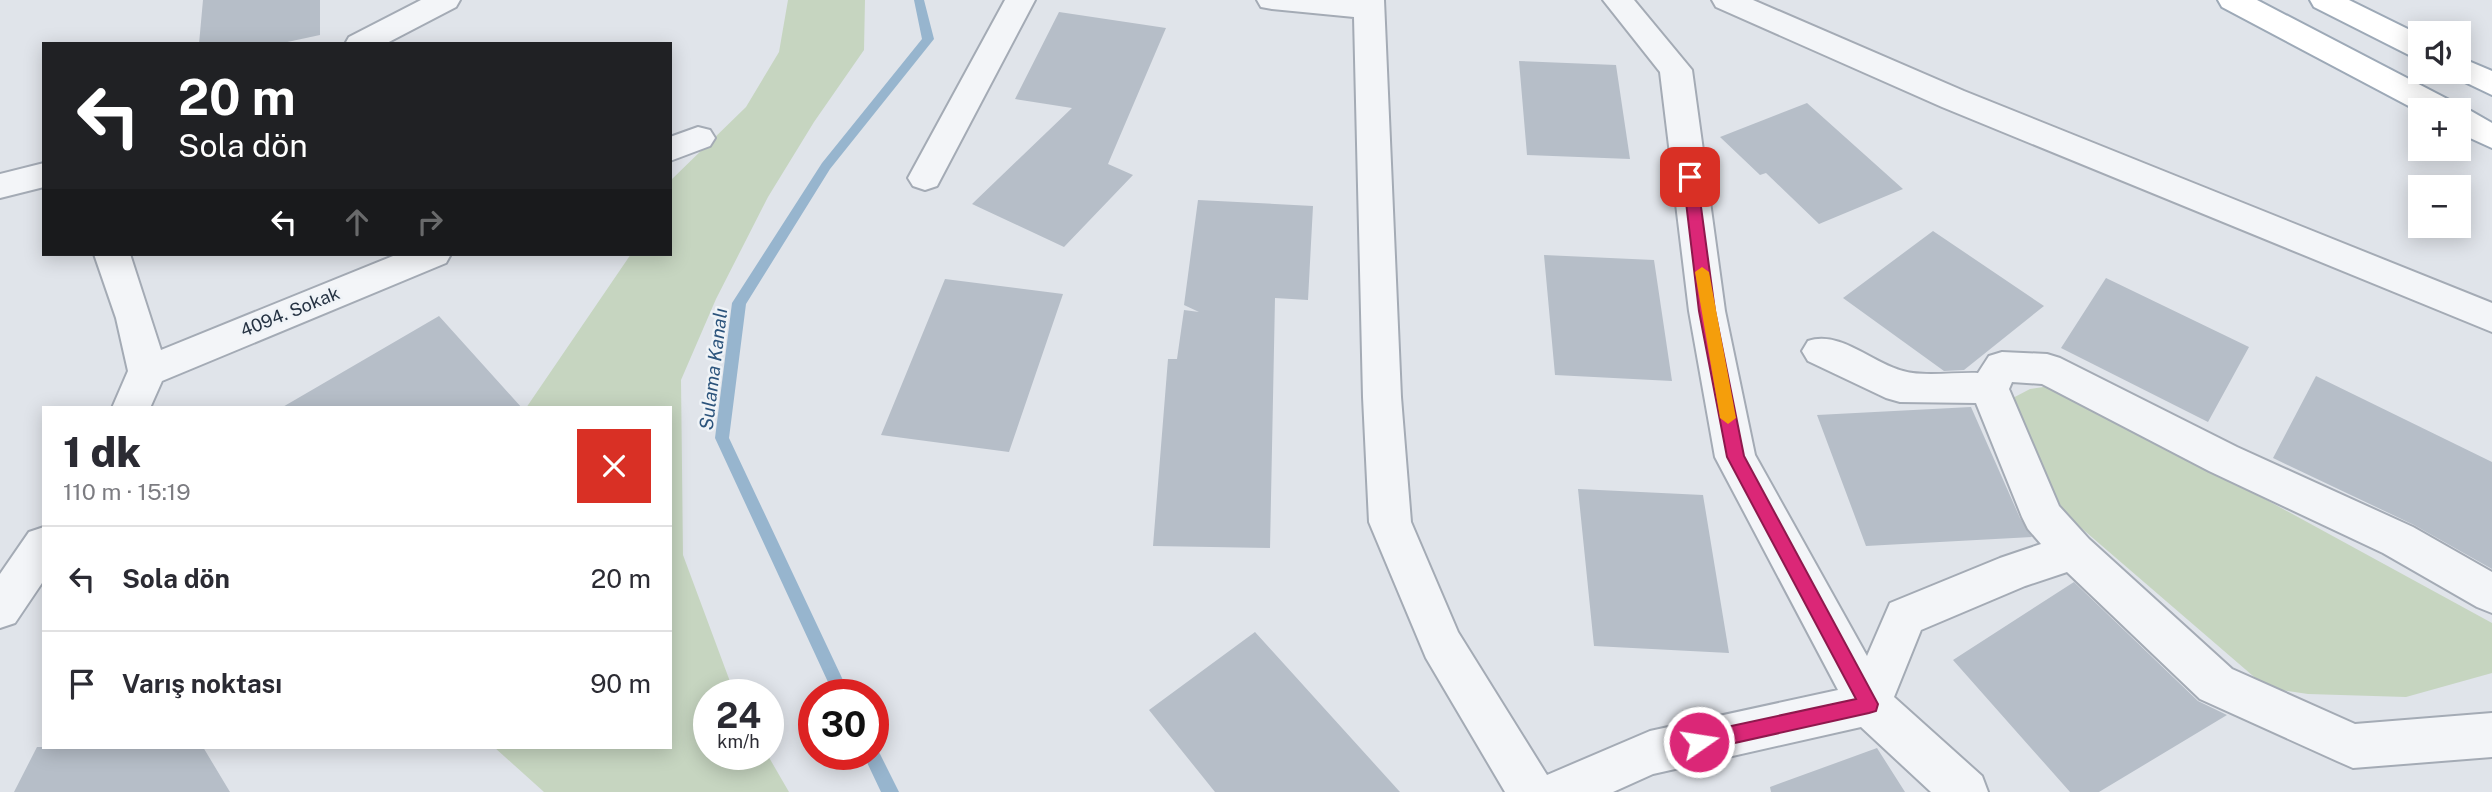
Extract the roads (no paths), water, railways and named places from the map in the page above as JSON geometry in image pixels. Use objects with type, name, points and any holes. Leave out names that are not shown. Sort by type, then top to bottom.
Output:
[{"type":"main road","points":[[2234,0],[2419,98]]},
{"type":"main road","points":[[2326,0],[2408,42]]},
{"type":"main road","points":[[2471,73],[2492,84]]},
{"type":"main road","points":[[2471,126],[2492,137]]},
{"type":"street","points":[[364,42],[445,0]]},
{"type":"street","points":[[925,178],[1020,0]]},
{"type":"street","points":[[1272,0],[1369,5],[1382,397],[1390,522],[1441,644],[1531,792]]},
{"type":"street","points":[[1618,0],[1676,70],[1707,311],[1735,457],[1869,704],[1965,792]]},
{"type":"street","points":[[1727,0],[1953,99],[2492,318]]},
{"type":"street","points":[[0,186],[42,176]]},
{"type":"street","points":[[113,256],[134,318],[147,371],[132,406]]},
{"type":"street","name":"4094. Sokak","points":[[147,371],[428,256]]},
{"type":"street","points":[[1821,351],[1900,387],[1989,388]]},
{"type":"street","points":[[1989,388],[2002,367],[2047,369],[2223,459],[2398,540],[2492,594]]},
{"type":"street","points":[[1989,388],[2043,517],[2074,552],[2216,684],[2353,746],[2492,735]]},
{"type":"street","points":[[0,609],[42,548]]},
{"type":"street","points":[[1869,704],[1905,617],[2015,571],[2074,552]]},
{"type":"street","points":[[1560,792],[1650,753],[1869,704]]},
{"type":"waterway","name":"Sulama Kanalı","points":[[835,679],[722,438],[739,303],[826,166],[928,39],[919,0]]},
{"type":"waterway","name":"Sulama Kanalı","points":[[879,770],[890,792]]}]
